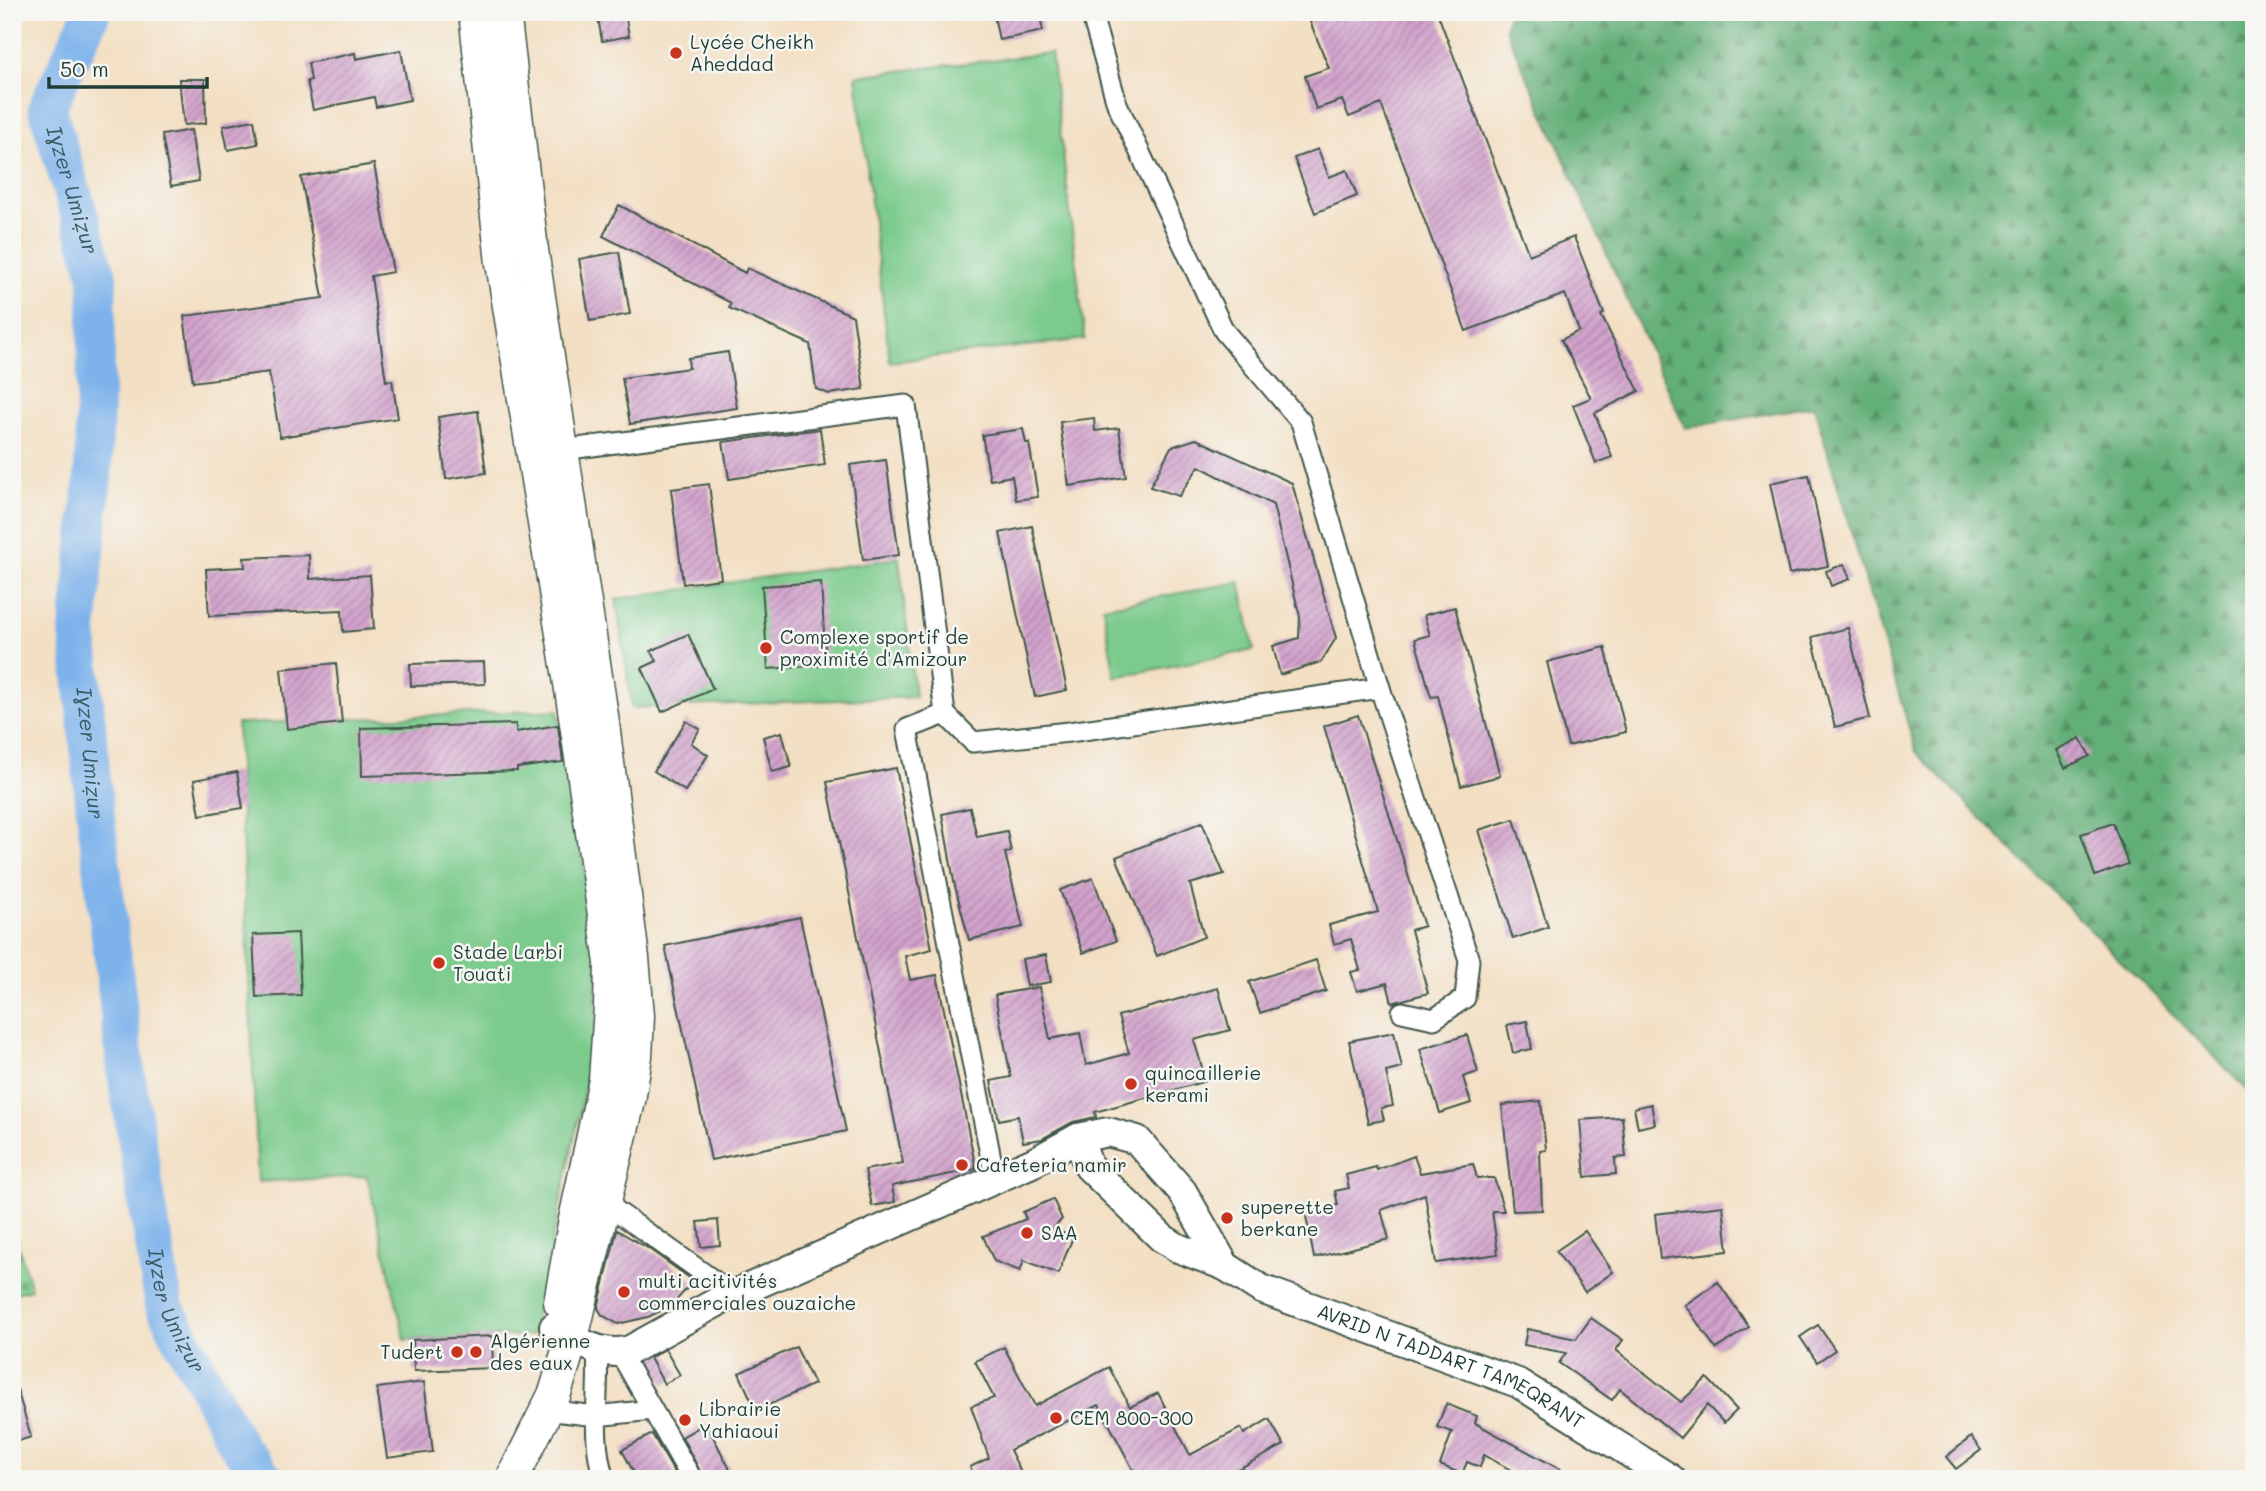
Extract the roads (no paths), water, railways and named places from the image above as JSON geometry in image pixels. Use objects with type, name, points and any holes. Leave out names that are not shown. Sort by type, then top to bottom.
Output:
[{"type":"main road","points":[[475,12],[532,250],[562,450],[611,963],[586,1342],[526,1408],[495,1479]]},
{"type":"main road","points":[[504,12],[501,112],[502,262],[633,958],[638,1016],[636,1056],[629,1101],[604,1202],[586,1342],[555,1393],[512,1479]]},
{"type":"main road","points":[[586,1342],[638,1346],[734,1295],[1034,1163],[1078,1138],[1108,1132],[1137,1140],[1182,1191],[1225,1266]]},
{"type":"main road","name":"AVRID N TADDART TAMEQRANT","points":[[1078,1138],[1089,1167],[1140,1219],[1178,1248],[1225,1266],[1261,1289],[1518,1383],[1671,1479]]},
{"type":"street","points":[[1091,12],[1117,104],[1224,331],[1301,422],[1380,688],[1469,960],[1465,998],[1434,1019],[1402,1012]]},
{"type":"street","points":[[562,450],[906,405],[945,714],[973,742],[1069,732],[1380,688]]},
{"type":"street","points":[[945,714],[907,729],[995,1179]]},
{"type":"street","points":[[604,1202],[734,1295]]},
{"type":"street","points":[[586,1342],[652,1410],[692,1479]]},
{"type":"street","points":[[586,1342],[599,1392],[596,1416],[597,1454],[604,1479]]},
{"type":"street","points":[[546,1410],[596,1416],[652,1410]]},
{"type":"waterway","name":"Iɣzer Umiẓur","points":[[92,12],[47,108],[98,277],[93,478],[78,631],[94,801],[127,1079],[164,1306],[239,1447],[266,1479]]},
{"type":"place","name":"Lycée Cheikh Aheddad","points":[[676,53]]},
{"type":"place","name":"Complexe sportif de proximité d'Amizour","points":[[766,648]]},
{"type":"place","name":"Stade Larbi Touati","points":[[439,963]]},
{"type":"place","name":"quincaillerie kerami","points":[[1131,1084]]},
{"type":"place","name":"Cafeteria namir","points":[[962,1165]]},
{"type":"place","name":"superette berkane","points":[[1227,1218]]},
{"type":"place","name":"SAA","points":[[1027,1233]]},
{"type":"place","name":"multi acitivités commerciales ouzaiche","points":[[624,1292]]},
{"type":"place","name":"Tudert","points":[[457,1352]]},
{"type":"place","name":"Algérienne des eaux","points":[[476,1352]]},
{"type":"place","name":"CEM 800-300","points":[[1056,1418]]},
{"type":"place","name":"Librairie Yahiaoui","points":[[685,1420]]}]
